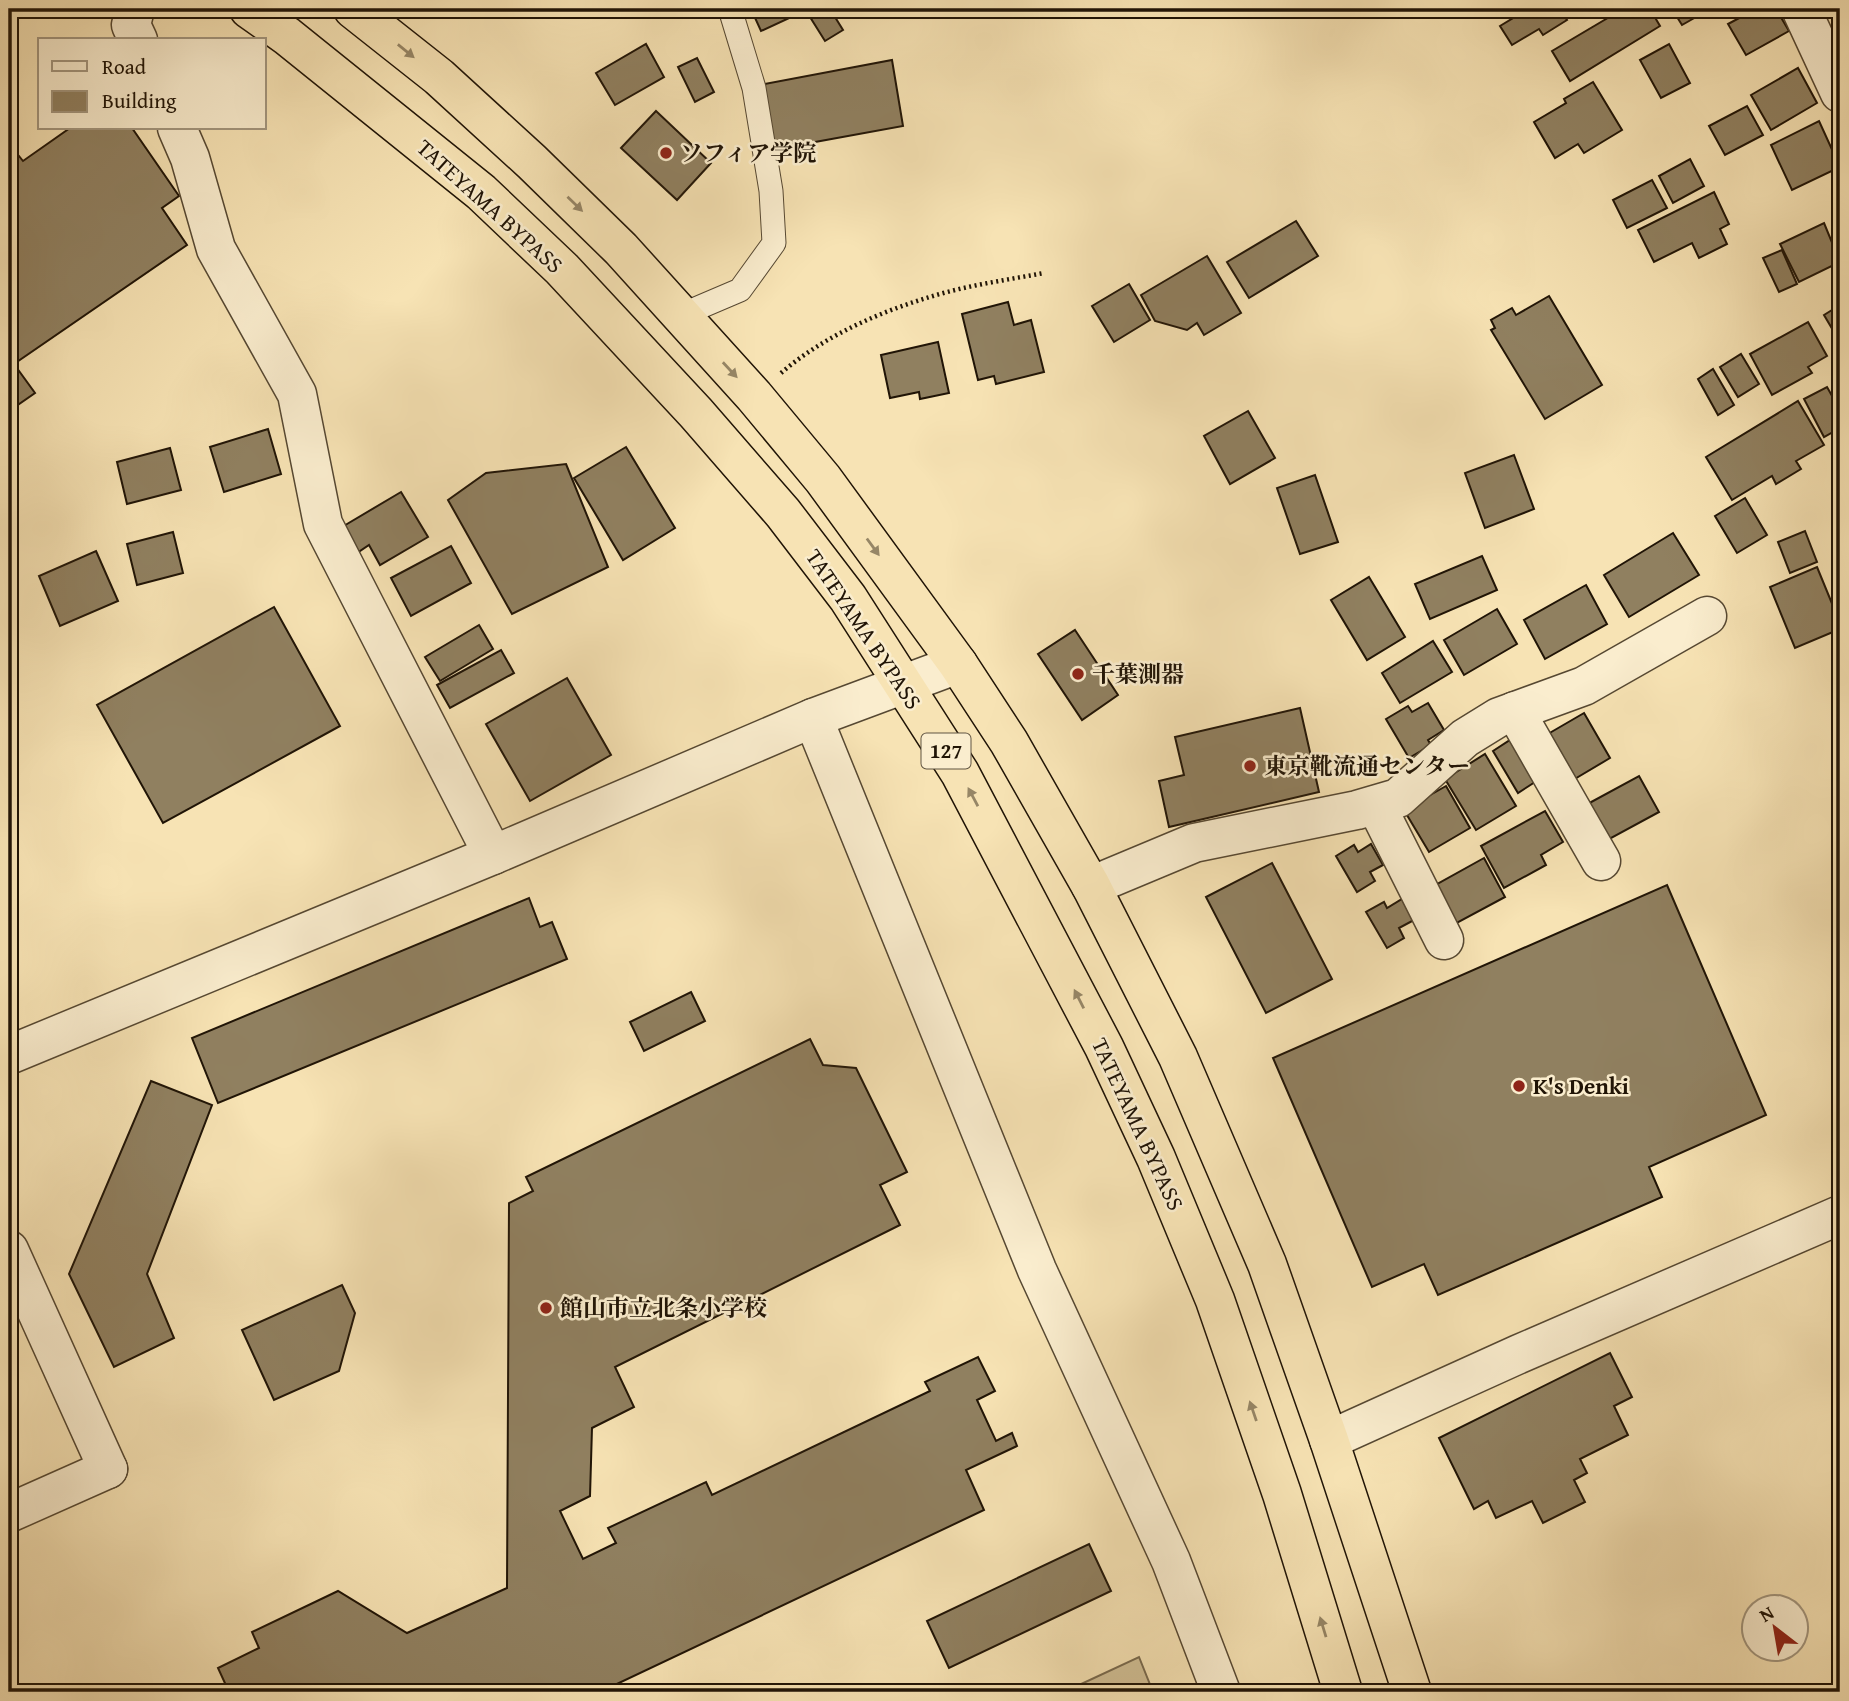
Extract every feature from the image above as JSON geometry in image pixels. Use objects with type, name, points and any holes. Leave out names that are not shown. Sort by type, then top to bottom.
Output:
[{"type":"highway","name":"TATEYAMA BYPASS","points":[[249,9],[287,36],[481,192],[562,269],[696,413],[783,513],[848,598],[960,772],[1104,1047],[1156,1158],[1219,1313],[1282,1494],[1343,1692]]},
{"type":"highway","name":"127","points":[[353,9],[439,77],[532,163],[621,249],[754,396],[823,479],[958,663],[1009,742],[1091,886],[1178,1057],[1266,1264],[1329,1440],[1412,1692]]},
{"type":"street","points":[[135,9],[131,25],[137,38]]},
{"type":"street","points":[[1801,9],[1840,93]]},
{"type":"street","points":[[178,130],[190,158],[216,249],[297,394],[323,524],[493,855]]},
{"type":"street","points":[[1091,886],[1194,843],[1398,798],[1465,737],[1499,717],[1584,686],[1707,616]]},
{"type":"street","points":[[9,1055],[493,855],[813,718],[958,663]]},
{"type":"street","points":[[1515,711],[1601,861]]},
{"type":"street","points":[[813,718],[1037,1270],[1171,1561],[1221,1692]]},
{"type":"street","points":[[1376,805],[1444,940]]},
{"type":"street","points":[[1329,1440],[1840,1215]]},
{"type":"street","points":[[9,1250],[108,1469],[9,1513]]},
{"type":"lane","points":[[680,316],[740,290],[774,243],[771,191],[754,88],[730,9]]},
{"type":"path","points":[[754,396],[807,351],[871,319],[934,295],[1044,273]]},
{"type":"shaded area","points":[[1139,1657],[1153,1692],[1064,1692]]},
{"type":"building","points":[[751,9],[798,9],[800,13],[761,31]]},
{"type":"building","points":[[823,9],[830,9],[843,30],[825,41],[810,17]]},
{"type":"building","points":[[1528,9],[1560,9],[1567,20],[1543,35],[1539,29],[1512,45],[1500,26]]},
{"type":"building","points":[[1623,9],[1650,9],[1660,26],[1570,81],[1552,51]]},
{"type":"building","points":[[1672,9],[1710,9],[1682,25]]},
{"type":"building","points":[[1756,9],[1776,9],[1789,31],[1746,55],[1728,24]]},
{"type":"building","points":[[646,44],[664,77],[615,105],[596,73]]},
{"type":"building","points":[[1669,44],[1690,83],[1661,98],[1640,60]]},
{"type":"building","points":[[697,58],[714,92],[695,102],[678,67]]},
{"type":"building","points":[[892,60],[903,126],[771,150],[759,85]]},
{"type":"building","points":[[1798,68],[1817,103],[1771,130],[1751,95]]},
{"type":"building","points":[[1593,82],[1622,130],[1584,153],[1578,144],[1555,158],[1534,122],[1566,103],[1564,99]]},
{"type":"building","points":[[1747,106],[1763,135],[1725,155],[1709,126]]},
{"type":"building","points":[[656,111],[711,163],[677,200],[621,148]]},
{"type":"building","points":[[1819,121],[1840,167],[1792,190],[1771,145]]},
{"type":"building","points":[[67,130],[133,130],[179,196],[162,208],[187,245],[14,364],[35,393],[9,411],[9,163],[19,156],[23,161]]},
{"type":"building","points":[[1690,159],[1704,186],[1673,203],[1659,176]]},
{"type":"building","points":[[1652,180],[1667,208],[1627,228],[1613,200]]},
{"type":"building","points":[[1714,192],[1729,224],[1720,229],[1727,244],[1699,258],[1692,243],[1654,262],[1638,230]]},
{"type":"building","points":[[1296,221],[1318,256],[1249,298],[1227,262]]},
{"type":"building","points":[[1824,223],[1840,262],[1799,282],[1780,244]]},
{"type":"building","points":[[1782,250],[1797,284],[1779,292],[1763,258]]},
{"type":"building","points":[[1207,256],[1241,313],[1204,335],[1197,323],[1187,330],[1155,321],[1141,295]]},
{"type":"building","points":[[1129,284],[1150,320],[1114,342],[1092,306]]},
{"type":"building","points":[[1549,296],[1602,385],[1545,419],[1491,330],[1495,328],[1491,320],[1512,308],[1516,315]]},
{"type":"building","points":[[1008,302],[1014,325],[1031,320],[1044,372],[996,384],[994,376],[978,380],[962,314]]},
{"type":"building","points":[[1840,305],[1840,342],[1824,315]]},
{"type":"building","points":[[1808,322],[1827,356],[1808,367],[1812,373],[1772,395],[1750,354]]},
{"type":"building","points":[[938,342],[949,393],[920,399],[919,392],[890,398],[881,355]]},
{"type":"building","points":[[1741,354],[1759,384],[1738,397],[1720,367]]},
{"type":"building","points":[[1713,369],[1734,405],[1718,415],[1698,379]]},
{"type":"building","points":[[1827,387],[1840,410],[1840,428],[1824,437],[1804,399]]},
{"type":"building","points":[[1798,401],[1824,445],[1796,461],[1801,469],[1776,484],[1772,476],[1732,500],[1706,457]]},
{"type":"building","points":[[1248,411],[1275,458],[1230,484],[1204,436]]},
{"type":"building","points":[[268,429],[281,474],[224,492],[210,447]]},
{"type":"building","points":[[626,447],[675,528],[623,560],[574,478]]},
{"type":"building","points":[[170,448],[181,490],[127,504],[117,462]]},
{"type":"building","points":[[1514,455],[1534,509],[1485,528],[1465,473]]},
{"type":"building","points":[[566,464],[608,567],[512,614],[448,500],[486,473]]},
{"type":"building","points":[[1315,475],[1338,542],[1300,554],[1277,488]]},
{"type":"building","points":[[401,492],[428,537],[380,565],[369,545],[357,553],[342,527]]},
{"type":"building","points":[[1745,498],[1767,535],[1737,553],[1715,516]]},
{"type":"building","points":[[1805,531],[1817,562],[1790,573],[1778,542]]},
{"type":"building","points":[[173,532],[183,573],[137,585],[127,544]]},
{"type":"building","points":[[1673,533],[1699,575],[1629,617],[1604,575]]},
{"type":"building","points":[[451,546],[471,583],[411,616],[391,578]]},
{"type":"building","points":[[96,551],[118,601],[60,626],[39,576]]},
{"type":"building","points":[[1482,556],[1497,590],[1430,619],[1415,584]]},
{"type":"building","points":[[1817,567],[1840,629],[1795,648],[1770,587]]},
{"type":"building","points":[[1369,577],[1405,637],[1367,660],[1331,600]]},
{"type":"building","points":[[1586,585],[1607,624],[1545,659],[1524,620]]},
{"type":"building","points":[[274,607],[340,726],[163,823],[97,705]]},
{"type":"building","points":[[1497,609],[1517,644],[1464,675],[1444,640]]},
{"type":"building","points":[[479,625],[493,649],[440,681],[425,657]]},
{"type":"building","name":"千葉測器","points":[[1075,630],[1118,695],[1082,720],[1038,654]]},
{"type":"building","points":[[1433,641],[1452,672],[1400,703],[1382,673]]},
{"type":"building","points":[[501,650],[514,673],[450,708],[437,685]]},
{"type":"building","points":[[567,678],[611,755],[530,801],[486,724]]},
{"type":"building","points":[[1428,703],[1444,730],[1428,740],[1431,745],[1409,758],[1386,719],[1408,706],[1412,712]]},
{"type":"building","points":[[1300,708],[1319,792],[1169,827],[1159,781],[1184,775],[1175,737]]},
{"type":"building","points":[[1584,713],[1610,758],[1568,783],[1541,738]]},
{"type":"building","points":[[1510,740],[1535,782],[1518,793],[1493,751]]},
{"type":"building","points":[[1485,754],[1516,806],[1476,830],[1445,779]]},
{"type":"building","points":[[1639,776],[1659,812],[1602,843],[1582,807]]},
{"type":"building","points":[[1446,786],[1470,828],[1429,852],[1404,810]]},
{"type":"building","points":[[1545,811],[1563,842],[1541,855],[1546,865],[1504,888],[1481,846]]},
{"type":"building","points":[[1371,844],[1383,865],[1370,872],[1375,881],[1357,892],[1336,856],[1354,845],[1358,852]]},
{"type":"building","points":[[1484,858],[1505,897],[1453,925],[1432,887]]},
{"type":"building","points":[[1272,863],[1332,979],[1266,1013],[1206,897]]},
{"type":"building","name":"K's Denki","points":[[1667,885],[1766,1115],[1649,1167],[1662,1197],[1438,1295],[1424,1264],[1372,1287],[1273,1058]]},
{"type":"building","points":[[529,898],[540,927],[552,922],[567,959],[218,1103],[192,1038]]},
{"type":"building","points":[[1402,899],[1414,920],[1399,928],[1404,938],[1387,948],[1366,912],[1384,902],[1387,908]]},
{"type":"building","points":[[691,992],[705,1021],[644,1051],[630,1022]]},
{"type":"building","points":[[810,1039],[823,1065],[856,1068],[907,1172],[880,1185],[900,1225],[615,1367],[634,1407],[592,1428],[590,1496],[560,1511],[583,1559],[616,1543],[608,1528],[706,1482],[712,1495],[930,1391],[925,1382],[978,1357],[995,1391],[977,1400],[996,1441],[1012,1433],[1017,1446],[966,1470],[984,1510],[600,1692],[229,1692],[218,1668],[259,1648],[252,1632],[338,1591],[407,1633],[507,1588],[509,1203],[533,1191],[526,1177]]},
{"type":"building","points":[[151,1081],[212,1105],[147,1274],[174,1338],[114,1367],[69,1274]]},
{"type":"building","points":[[1840,1237],[1840,1259],[1832,1241]]},
{"type":"building","points":[[342,1285],[355,1313],[339,1371],[274,1400],[242,1330]]},
{"type":"building","points":[[1610,1353],[1632,1397],[1614,1406],[1628,1435],[1580,1459],[1587,1473],[1574,1480],[1585,1502],[1543,1523],[1532,1501],[1496,1518],[1488,1501],[1474,1509],[1439,1438]]},
{"type":"building","points":[[1089,1544],[1111,1591],[949,1668],[927,1621]]},
{"type":"place","name":"ソフィア学院","points":[[666,153]]},
{"type":"place","name":"千葉測器","points":[[1078,674]]},
{"type":"place","name":"東京靴流通センター","points":[[1250,766]]},
{"type":"place","name":"K's Denki","points":[[1519,1086]]},
{"type":"place","name":"館山市立北条小学校","points":[[546,1308]]}]
